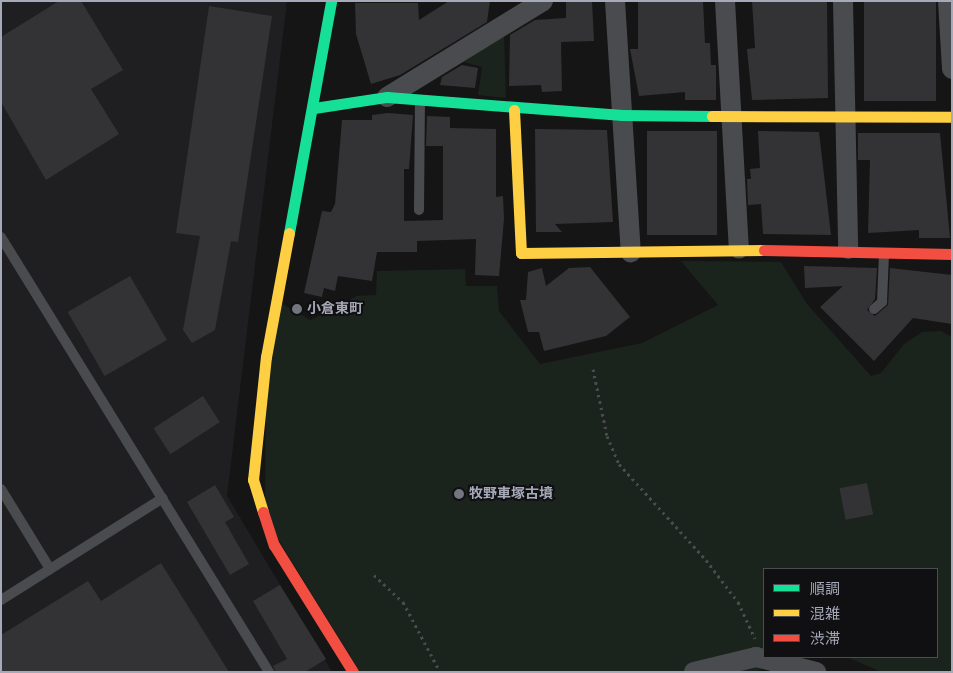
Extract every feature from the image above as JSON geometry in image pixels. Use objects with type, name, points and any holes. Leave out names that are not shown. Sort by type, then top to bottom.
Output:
[{"type":"street","points":[[331,1],[314,108],[266,358],[253,480],[274,545],[353,672]]},
{"type":"street","points":[[386,98],[543,1]]},
{"type":"street","points":[[615,1],[631,252]]},
{"type":"street","points":[[725,1],[738,249]]},
{"type":"street","points":[[843,1],[848,249]]},
{"type":"street","points":[[948,1],[952,69]]},
{"type":"street","points":[[314,108],[386,98],[514,110],[622,115],[731,114],[952,117]]},
{"type":"street","points":[[514,110],[521,253],[848,249],[952,254]]},
{"type":"street","points":[[694,672],[756,657],[816,672]]},
{"type":"lane","points":[[420,101],[420,210]]},
{"type":"lane","points":[[1,237],[269,672]]},
{"type":"lane","points":[[874,309],[882,302],[885,251]]},
{"type":"lane","points":[[1,489],[50,569]]},
{"type":"lane","points":[[1,600],[163,498]]},
{"type":"path","points":[[593,369],[610,449],[738,602],[755,634],[756,657]]},
{"type":"path","points":[[374,575],[403,602],[440,672]]},
{"type":"shaded area","points":[[1,1],[287,1],[227,496],[332,672],[1,672]]},
{"type":"shaded area","points":[[504,33],[506,98],[478,95],[482,67],[460,61]]},
{"type":"shaded area","points":[[681,261],[781,262],[807,304],[871,376],[881,373],[904,344],[922,332],[941,331],[952,337],[952,672],[881,672],[849,658],[938,658],[938,568],[763,568],[763,658],[774,666],[752,672],[360,672],[265,518],[266,357],[277,301],[311,320],[357,296],[376,295],[377,271],[465,269],[466,286],[497,286],[499,311],[540,364],[642,343],[718,305]]},
{"type":"building","points":[[59,1],[81,1],[123,70],[91,89],[119,134],[46,180],[1,102],[1,37]]},
{"type":"building","points":[[449,1],[490,1],[487,22],[400,75],[371,84],[356,34],[355,3],[418,3],[419,20]]},
{"type":"building","points":[[566,1],[592,1],[594,41],[561,42],[562,91],[542,92],[541,85],[509,86],[510,35],[535,20],[566,18]]},
{"type":"building","points":[[638,1],[703,1],[705,43],[710,43],[711,65],[716,65],[716,100],[685,100],[685,92],[639,96],[630,49],[638,49]]},
{"type":"building","points":[[752,1],[827,1],[828,98],[752,100],[747,49],[755,48]]},
{"type":"building","points":[[864,1],[936,1],[936,101],[864,101]]},
{"type":"building","points":[[209,6],[272,16],[238,242],[231,241],[215,330],[192,343],[183,330],[200,236],[176,233]]},
{"type":"building","points":[[462,65],[478,68],[475,88],[440,85],[442,77]]},
{"type":"building","points":[[388,113],[413,115],[409,169],[404,169],[404,221],[443,220],[443,146],[426,146],[427,116],[450,117],[450,128],[496,129],[496,197],[503,196],[504,219],[499,276],[475,275],[476,239],[417,241],[417,252],[377,252],[372,281],[338,276],[335,291],[324,288],[322,297],[304,293],[322,211],[331,212],[335,204],[342,120],[372,120],[372,115]]},
{"type":"building","points":[[535,129],[607,130],[613,222],[555,224],[562,232],[536,232]]},
{"type":"building","points":[[647,131],[717,131],[717,235],[647,235]]},
{"type":"building","points":[[758,131],[819,132],[831,235],[763,234],[761,204],[748,205],[747,179],[751,179],[750,169],[760,168]]},
{"type":"building","points":[[858,133],[940,133],[950,238],[919,238],[919,230],[868,233],[870,160],[858,160]]},
{"type":"building","points":[[804,266],[877,268],[875,299],[867,310],[875,316],[888,305],[890,268],[952,275],[952,324],[913,318],[874,361],[820,307],[843,286],[805,288]]},
{"type":"building","points":[[590,267],[630,317],[606,336],[544,351],[539,332],[528,332],[520,300],[526,300],[528,272],[542,268],[546,286],[569,268]]},
{"type":"building","points":[[130,276],[167,340],[105,376],[68,312]]},
{"type":"building","points":[[203,396],[220,422],[170,454],[154,428]]},
{"type":"building","points":[[867,483],[873,514],[846,520],[840,488]]},
{"type":"building","points":[[215,485],[234,517],[225,522],[249,564],[230,575],[187,502]]},
{"type":"building","points":[[161,563],[229,672],[1,672],[1,635],[88,581],[101,601]]},
{"type":"building","points":[[280,585],[326,659],[305,672],[276,672],[273,666],[287,659],[253,601]]},
{"type":"traffic: fast","points":[[289,233],[331,1]]},
{"type":"traffic: fast","points":[[314,108],[387,97],[622,115],[712,116]]},
{"type":"traffic: slow","points":[[514,110],[521,253],[764,250]]},
{"type":"traffic: slow","points":[[712,116],[952,117]]},
{"type":"traffic: slow","points":[[263,512],[253,480],[266,357],[289,233]]},
{"type":"traffic: jam","points":[[764,250],[952,254]]},
{"type":"traffic: jam","points":[[263,512],[274,545],[353,672]]},
{"type":"place","name":"小倉東町","points":[[297,309]]},
{"type":"place","name":"牧野車塚古墳","points":[[459,494]]}]
